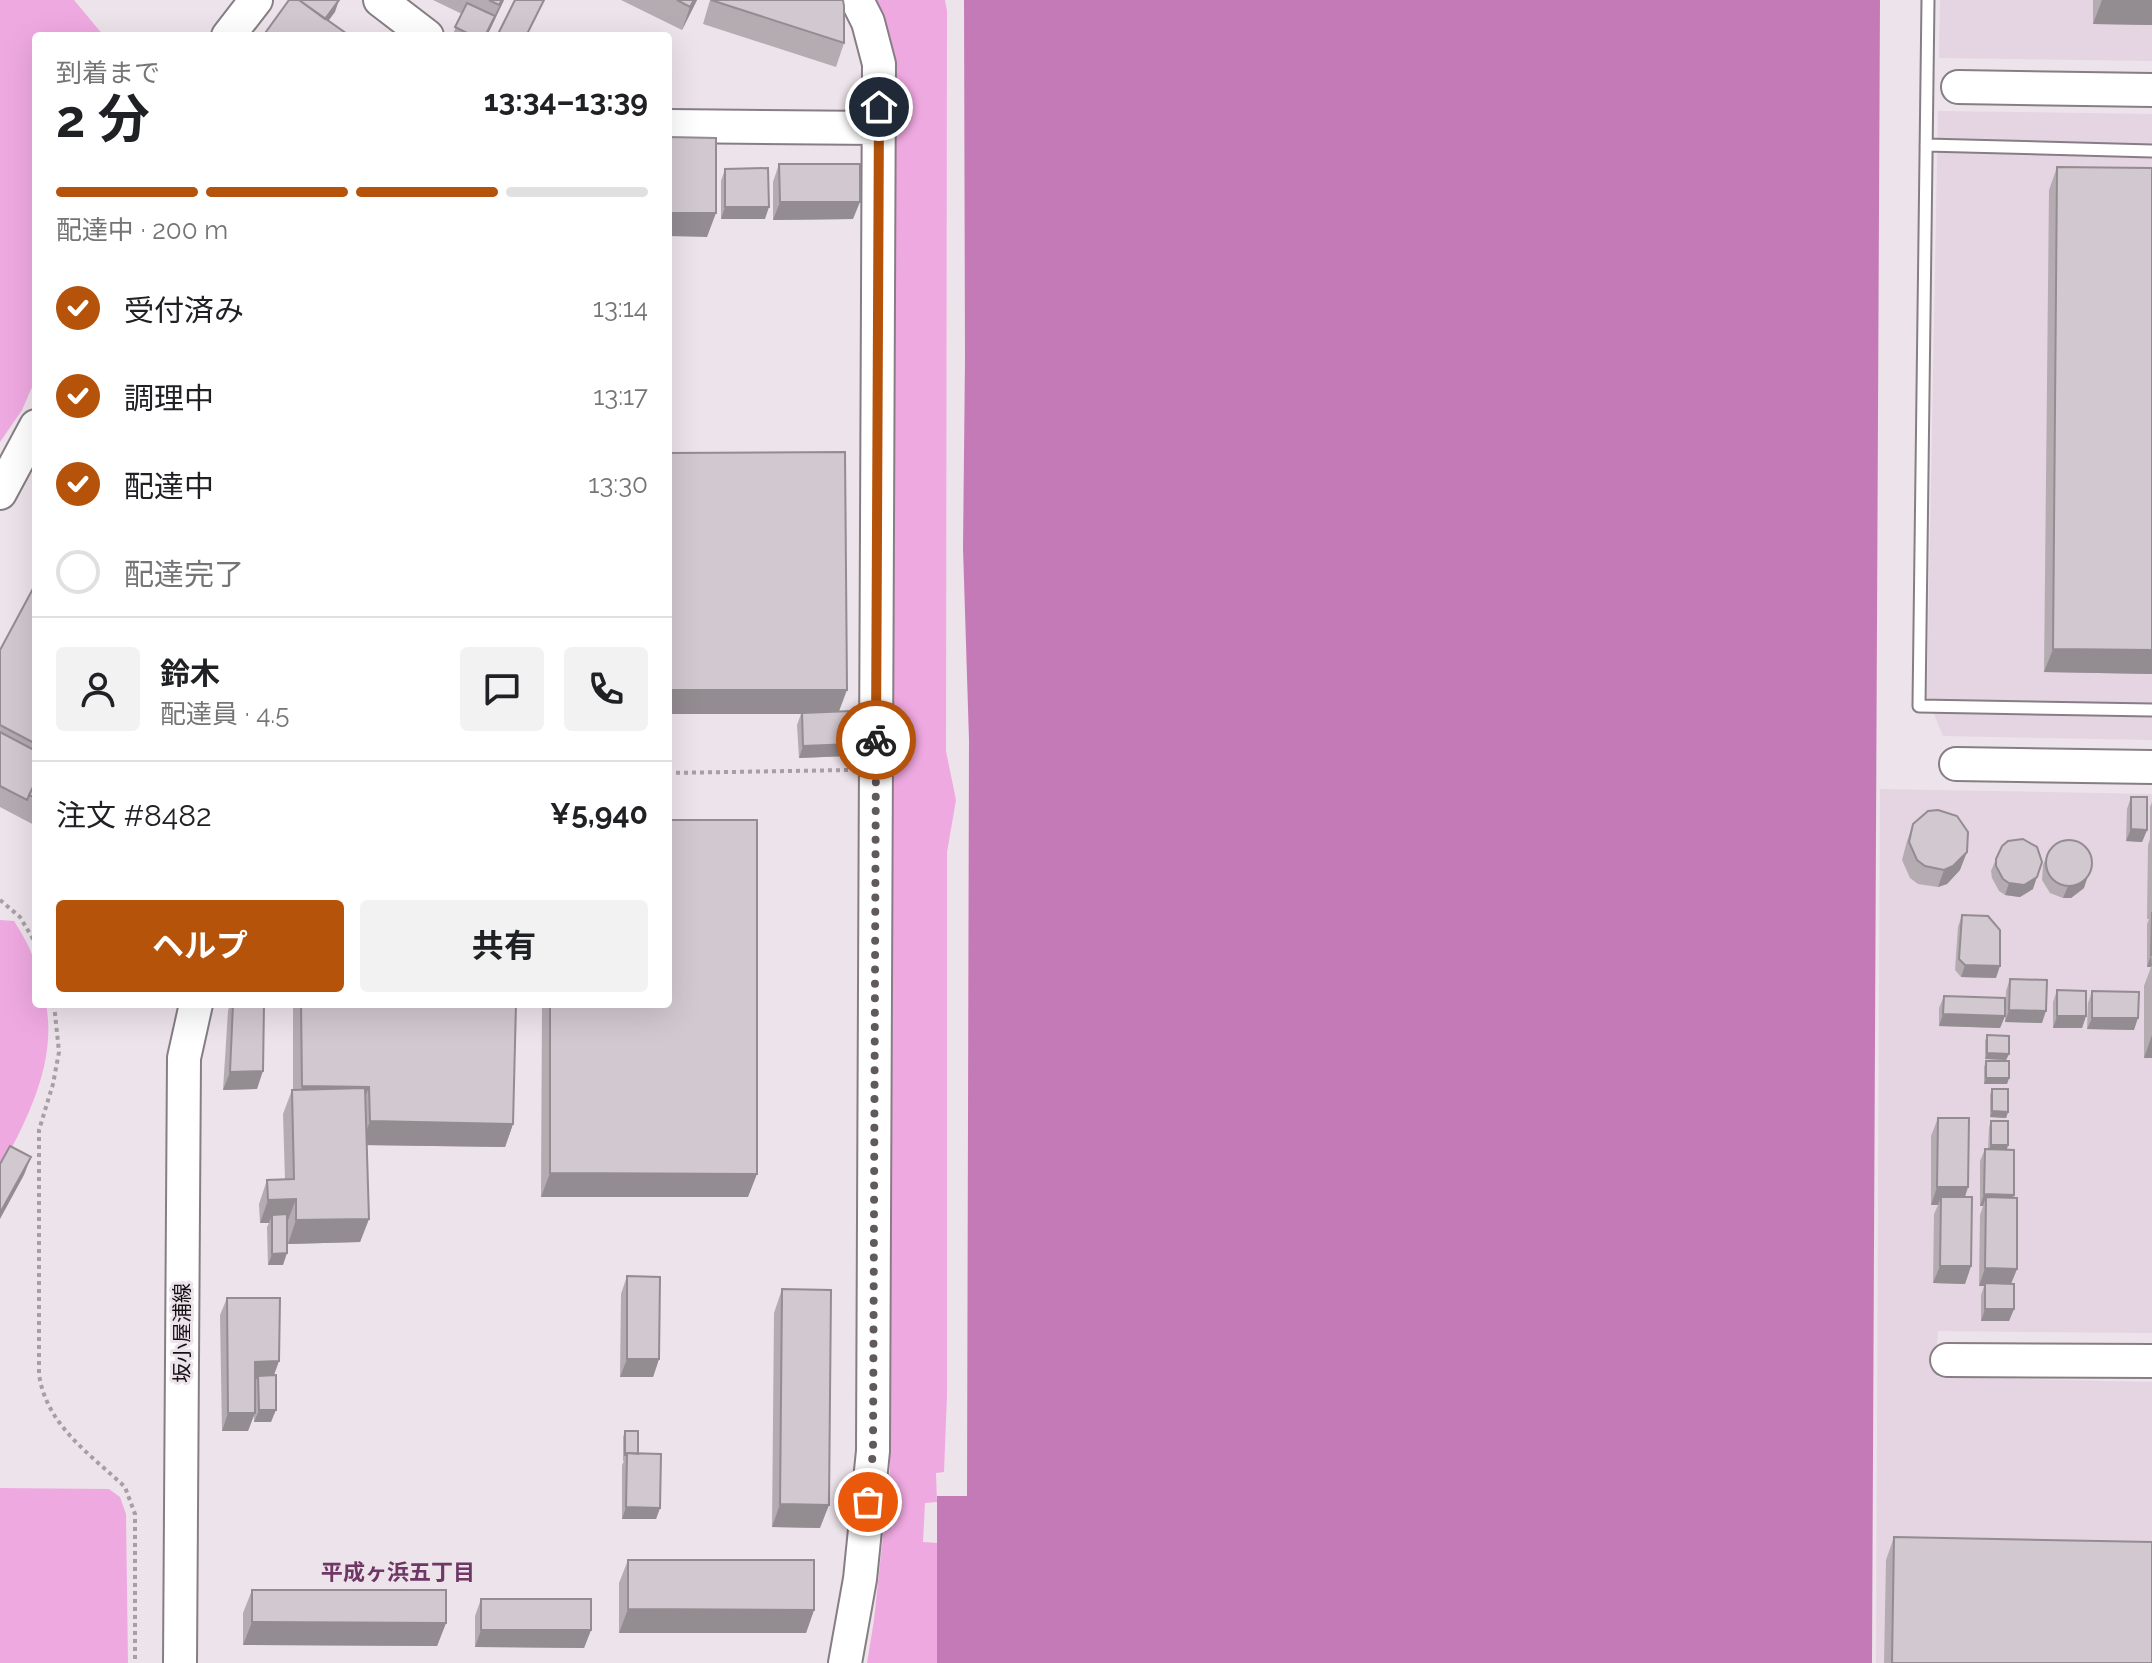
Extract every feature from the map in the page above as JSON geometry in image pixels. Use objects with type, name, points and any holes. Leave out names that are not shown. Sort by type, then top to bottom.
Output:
[{"type":"street","points":[[231,32],[256,0]]},
{"type":"street","points":[[380,0],[422,32]]},
{"type":"street","points":[[845,1663],[860,1579],[873,1451],[879,64],[868,22],[857,0]]},
{"type":"street","points":[[1958,87],[2152,90]]},
{"type":"street","points":[[672,126],[878,128]]},
{"type":"street","points":[[0,493],[32,433]]},
{"type":"street","points":[[1956,764],[2152,767]]},
{"type":"street","name":"坂小屋浦線","points":[[180,1663],[184,1058],[195,1008]]},
{"type":"street","points":[[1947,1360],[2152,1361]]},
{"type":"lane","points":[[1928,0],[1919,706],[2152,710]]},
{"type":"lane","points":[[1926,145],[2152,151]]},
{"type":"path","points":[[672,773],[876,770]]},
{"type":"path","points":[[0,900],[20,917],[32,937]]},
{"type":"path","points":[[54,1008],[59,1052],[39,1130],[39,1374],[48,1409],[125,1487],[132,1500],[135,1514],[135,1663]]},
{"type":"shaded area","points":[[0,0],[74,0],[101,32],[32,32],[32,387],[22,410],[0,442]]},
{"type":"shaded area","points":[[872,0],[945,0],[947,11],[946,751],[956,800],[947,852],[947,1395],[944,1472],[936,1473],[937,1502],[925,1503],[923,1542],[937,1543],[937,1663],[867,1663],[890,1470],[894,679],[893,262]]},
{"type":"shaded area","points":[[964,0],[1880,0],[1872,1663],[937,1663],[937,1496],[967,1496],[969,740],[963,548]]},
{"type":"shaded area","points":[[1940,0],[2152,0],[2152,61],[1939,58]]},
{"type":"shaded area","points":[[1938,111],[2152,114],[2152,740],[1943,736],[1927,697]]},
{"type":"shaded area","points":[[1880,789],[2152,794],[2152,1333],[1938,1331],[1936,1355],[1937,1377],[2152,1382],[2152,1663],[1876,1663]]},
{"type":"shaded area","points":[[0,920],[14,921],[31,952],[32,1008],[46,1008],[48,1026],[47,1048],[37,1090],[0,1170]]},
{"type":"shaded area","points":[[0,1488],[109,1489],[120,1497],[126,1514],[128,1663],[0,1663]]},
{"type":"building","points":[[289,0],[299,0],[344,32],[266,32]]},
{"type":"building","points":[[299,0],[339,0],[325,19]]},
{"type":"building","points":[[515,0],[544,0],[528,32],[499,32]]},
{"type":"building","points":[[677,0],[694,0],[690,7]]},
{"type":"building","points":[[711,0],[843,0],[844,43]]},
{"type":"building","points":[[467,3],[495,16],[487,32],[465,32],[455,27]]},
{"type":"building","points":[[672,137],[716,138],[716,213],[672,213]]},
{"type":"building","points":[[779,164],[860,164],[860,202],[780,202]]},
{"type":"building","points":[[2057,167],[2152,168],[2152,650],[2053,649]]},
{"type":"building","points":[[768,168],[769,207],[725,207],[725,169]]},
{"type":"building","points":[[845,452],[847,690],[672,690],[672,453]]},
{"type":"building","points":[[32,590],[32,742],[0,725],[0,650]]},
{"type":"building","points":[[851,711],[852,744],[803,746],[802,713]]},
{"type":"building","points":[[0,732],[32,749],[32,789],[27,800],[0,786]]},
{"type":"building","points":[[2131,797],[2147,797],[2147,830],[2131,829]]},
{"type":"building","points":[[1938,810],[1957,816],[1968,832],[1967,852],[1944,870],[1925,866],[1917,860],[1909,842],[1913,824],[1928,811]]},
{"type":"building","points":[[672,820],[757,820],[757,1174],[550,1173],[550,1008],[672,1008]]},
{"type":"building","points":[[2023,839],[2037,847],[2042,862],[2037,877],[2024,885],[2009,883],[2003,879],[1996,859],[2008,841]]},
{"type":"building","points":[[2069,840],[2085,847],[2092,863],[2085,879],[2069,886],[2053,879],[2046,863],[2053,847]]},
{"type":"building","points":[[1962,915],[1988,916],[2000,930],[2000,966],[1965,965],[1959,959]]},
{"type":"building","points":[[2010,979],[2047,980],[2046,1011],[2009,1010]]},
{"type":"building","points":[[2057,990],[2086,991],[2086,1016],[2057,1016]]},
{"type":"building","points":[[2092,991],[2139,992],[2138,1018],[2092,1018]]},
{"type":"building","points":[[1944,996],[2005,998],[2005,1016],[1943,1014]]},
{"type":"building","points":[[233,1008],[264,1008],[263,1071],[230,1072]]},
{"type":"building","points":[[301,1008],[516,1008],[513,1124],[370,1121],[369,1087],[302,1086]]},
{"type":"building","points":[[1987,1035],[2009,1036],[2009,1054],[1987,1053]]},
{"type":"building","points":[[1986,1061],[2009,1061],[2009,1078],[1986,1078]]},
{"type":"building","points":[[365,1088],[369,1219],[296,1220],[296,1199],[268,1200],[267,1180],[294,1179],[292,1090]]},
{"type":"building","points":[[1992,1089],[2008,1089],[2008,1112],[1992,1111]]},
{"type":"building","points":[[1938,1118],[1969,1118],[1968,1187],[1937,1187]]},
{"type":"building","points":[[1991,1121],[2008,1121],[2008,1145],[1991,1145]]},
{"type":"building","points":[[10,1146],[31,1157],[0,1213],[0,1164]]},
{"type":"building","points":[[1985,1149],[2014,1150],[2014,1195],[1984,1194]]},
{"type":"building","points":[[1941,1197],[1972,1197],[1971,1266],[1940,1266]]},
{"type":"building","points":[[1986,1197],[2017,1198],[2017,1269],[1985,1268]]},
{"type":"building","points":[[287,1214],[287,1253],[272,1254],[272,1215]]},
{"type":"building","points":[[627,1276],[660,1277],[659,1359],[627,1359]]},
{"type":"building","points":[[1985,1283],[2014,1284],[2014,1309],[1985,1309]]},
{"type":"building","points":[[782,1289],[831,1290],[829,1505],[780,1504]]},
{"type":"building","points":[[227,1298],[280,1298],[279,1361],[255,1362],[255,1413],[228,1413]]},
{"type":"building","points":[[276,1375],[276,1410],[259,1410],[258,1376]]},
{"type":"building","points":[[625,1431],[638,1431],[638,1454],[625,1455]]},
{"type":"building","points":[[627,1453],[661,1454],[660,1508],[626,1507]]},
{"type":"building","points":[[1894,1537],[2152,1542],[2152,1663],[1892,1663]]},
{"type":"building","points":[[628,1560],[814,1560],[814,1610],[628,1609]]},
{"type":"building","points":[[252,1590],[446,1590],[446,1623],[252,1622]]},
{"type":"building","points":[[481,1599],[591,1599],[591,1630],[481,1630]]},
{"type":"way so far","points":[[868,1502],[873,1451],[876,740]]},
{"type":"district","name":"平成ヶ浜五丁目","points":[[398,1572]]},
{"type":"route","points":[[876,740],[879,107]]}]
